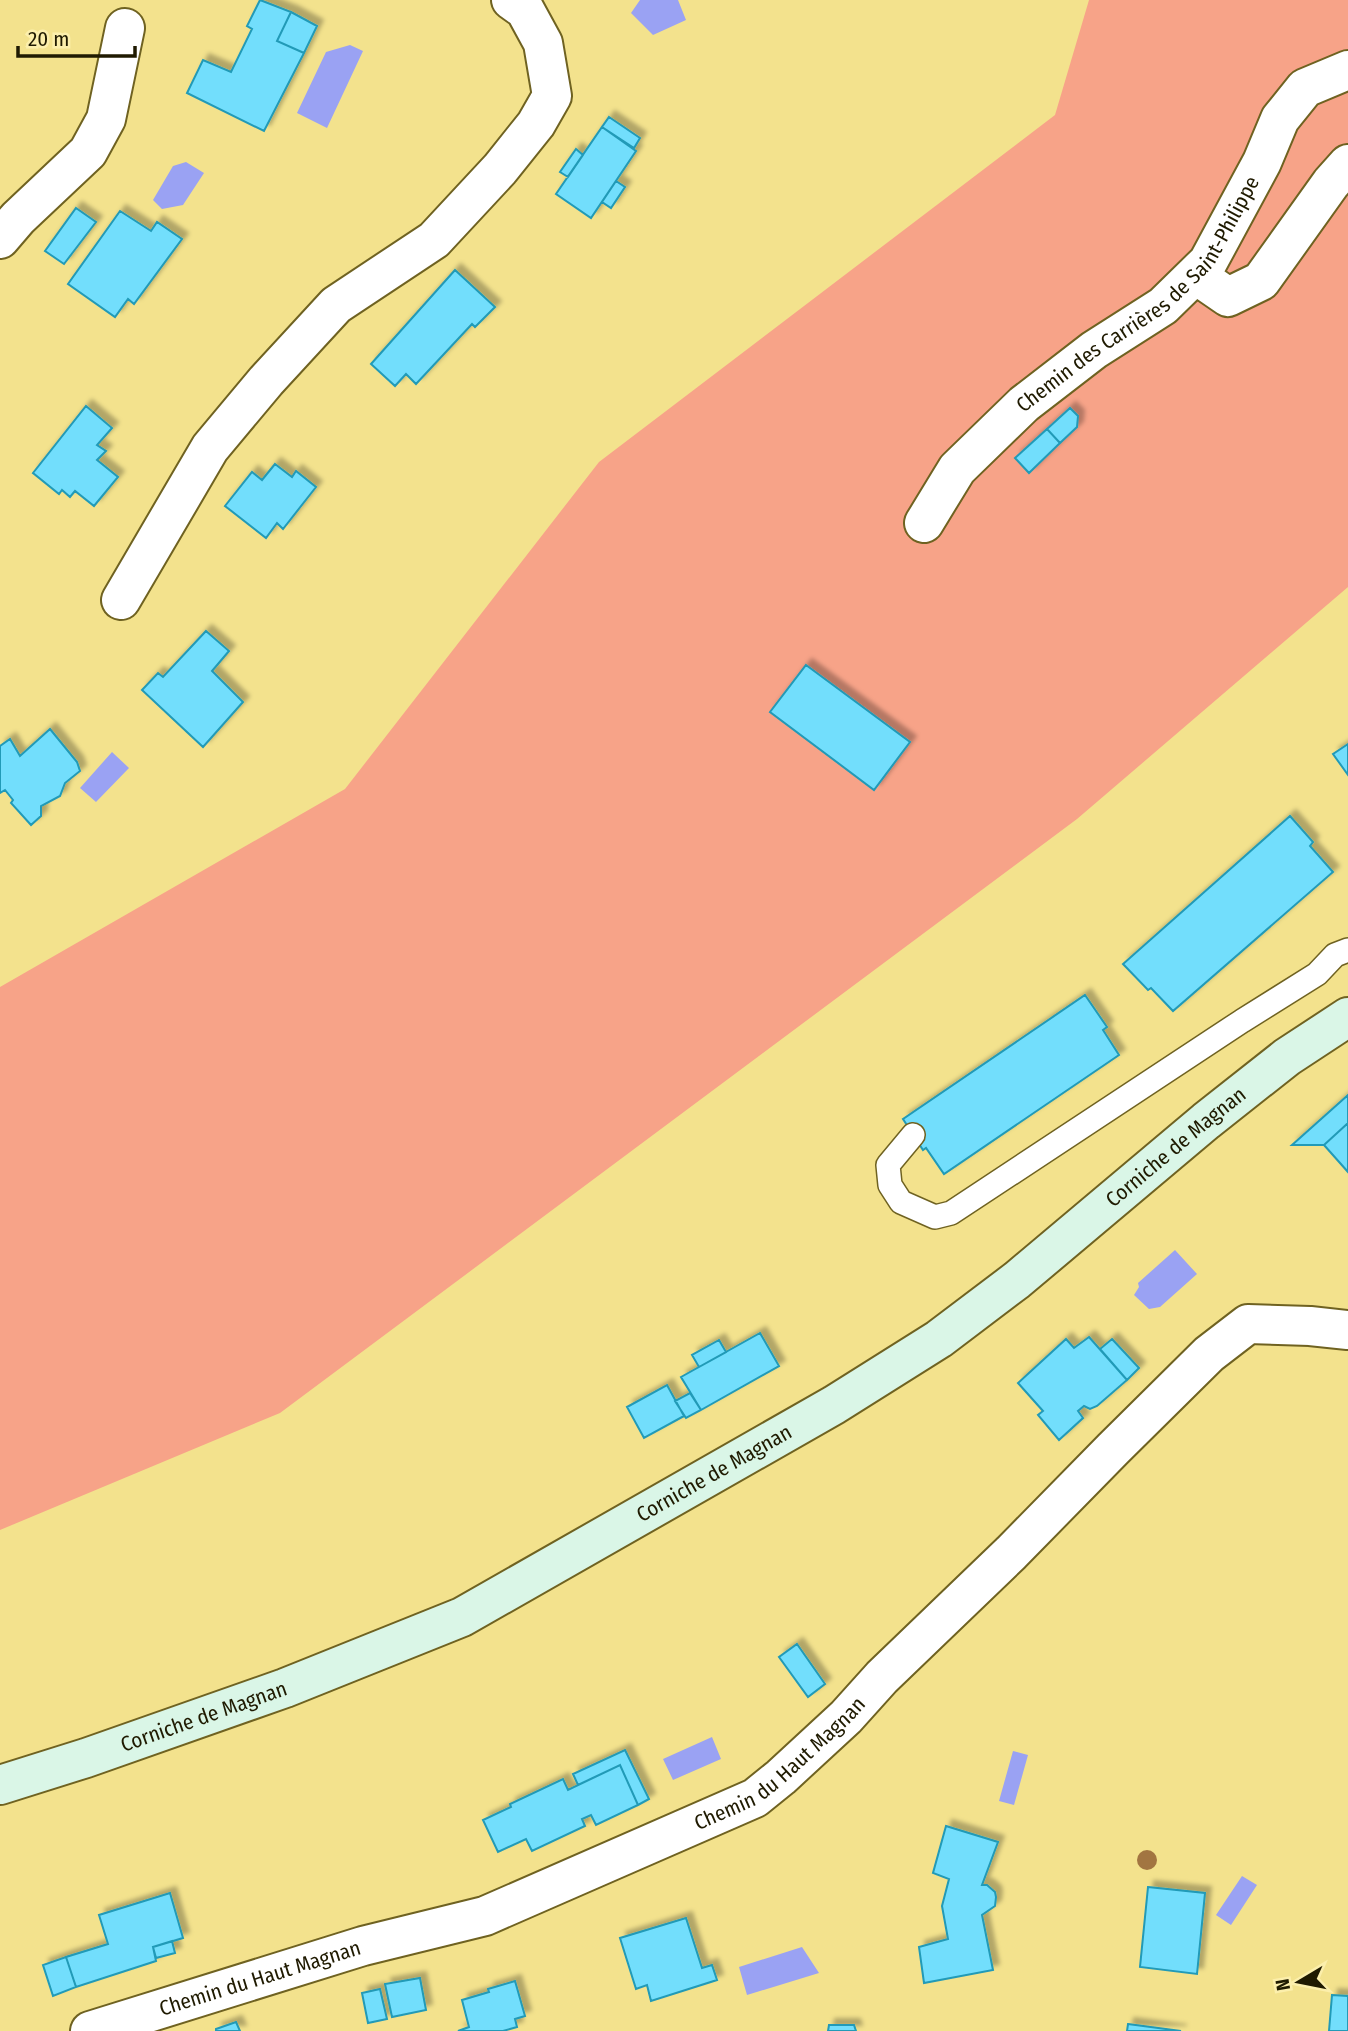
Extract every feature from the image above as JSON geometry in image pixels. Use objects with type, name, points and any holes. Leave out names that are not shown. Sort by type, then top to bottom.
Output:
[{"type":"street","points":[[121,600],[210,448],[266,381],[336,305],[434,240],[500,169],[536,124],[552,96],[543,43],[525,10],[511,0]]},
{"type":"street","points":[[0,239],[18,218],[89,152],[106,119],[125,28]]},
{"type":"street","name":"Chemin des Carrières de Saint-Philippe","points":[[924,523],[957,469],[1024,404],[1094,350],[1163,306],[1196,275],[1208,262],[1262,162],[1280,119],[1305,88],[1348,70]]},
{"type":"street","points":[[1196,275],[1228,297],[1261,281],[1331,183],[1348,164]]},
{"type":"street","name":"Corniche de Magnan","points":[[0,1785],[86,1758],[285,1688],[462,1618],[834,1405],[939,1339],[1017,1280],[1206,1121],[1287,1057],[1348,1017]]},
{"type":"street","name":"Chemin du Haut Magnan","points":[[90,2031],[363,1946],[485,1916],[755,1797],[781,1777],[846,1717],[882,1677],[1011,1553],[1209,1354],[1248,1325],[1348,1330]]},
{"type":"lane","points":[[913,1135],[888,1165],[890,1185],[901,1202],[918,1211],[934,1217],[951,1213],[1317,974],[1335,954],[1348,950]]},
{"type":"shaded area","points":[[1089,0],[1348,0],[1348,587],[1077,819],[280,1413],[0,1530],[0,987],[345,789],[599,462],[1055,115]]},
{"type":"water","points":[[640,0],[678,0],[686,20],[653,35],[631,13]]},
{"type":"water","points":[[350,45],[363,51],[327,128],[297,113],[326,52]]},
{"type":"water","points":[[186,162],[204,173],[183,205],[162,209],[153,200],[173,166]]},
{"type":"water","points":[[112,752],[129,768],[96,802],[80,788]]},
{"type":"water","points":[[1175,1250],[1197,1274],[1160,1307],[1149,1309],[1134,1295],[1139,1287],[1138,1283]]},
{"type":"water","points":[[712,1737],[721,1759],[673,1780],[663,1759]]},
{"type":"water","points":[[1013,1751],[1028,1755],[1014,1805],[999,1801]]},
{"type":"water","points":[[1242,1876],[1257,1885],[1231,1925],[1216,1915]]},
{"type":"water","points":[[802,1947],[819,1973],[747,1995],[739,1967]]},
{"type":"building","points":[[260,0],[291,12],[277,41],[304,53],[264,131],[187,93],[203,60],[231,72],[252,29],[247,26]]},
{"type":"building","points":[[291,12],[317,26],[304,53],[277,41]]},
{"type":"building","points":[[609,117],[640,138],[634,148],[602,127]]},
{"type":"building","points":[[602,127],[636,151],[591,218],[556,194]]},
{"type":"building","points":[[576,149],[583,155],[568,177],[560,172]]},
{"type":"building","points":[[616,181],[625,187],[611,208],[602,202]]},
{"type":"building","points":[[76,208],[96,222],[64,264],[45,251]]},
{"type":"building","points":[[120,211],[151,231],[157,222],[182,239],[134,304],[128,299],[115,317],[68,284]]},
{"type":"building","points":[[455,270],[495,307],[475,327],[472,324],[416,384],[406,374],[395,386],[371,364]]},
{"type":"building","points":[[86,406],[112,428],[97,445],[106,451],[97,460],[118,477],[94,506],[75,491],[70,497],[62,490],[59,494],[33,473]]},
{"type":"building","points":[[1070,408],[1078,416],[1077,427],[1060,443],[1047,429]]},
{"type":"building","points":[[1047,429],[1060,443],[1029,473],[1015,458]]},
{"type":"building","points":[[275,464],[292,477],[296,471],[316,487],[283,529],[277,523],[266,538],[225,506],[252,472],[262,480]]},
{"type":"building","points":[[206,631],[229,651],[212,671],[243,702],[203,747],[142,690],[158,673],[163,677]]},
{"type":"building","points":[[806,665],[910,742],[874,790],[770,712]]},
{"type":"building","points":[[50,729],[77,762],[80,771],[65,783],[60,796],[41,806],[41,816],[31,825],[11,803],[13,800],[5,790],[0,793],[0,746],[10,739],[20,756]]},
{"type":"building","points":[[1348,744],[1348,775],[1333,754]]},
{"type":"building","points":[[1290,816],[1313,842],[1310,846],[1333,872],[1173,1011],[1123,964]]},
{"type":"building","points":[[1085,995],[1107,1027],[1103,1030],[1119,1055],[944,1174],[926,1148],[923,1150],[903,1119]]},
{"type":"building","points":[[1348,1095],[1348,1123],[1324,1145],[1292,1145]]},
{"type":"building","points":[[1348,1123],[1348,1172],[1324,1145]]},
{"type":"building","points":[[760,1333],[779,1366],[701,1410],[681,1377]]},
{"type":"building","points":[[1089,1337],[1127,1380],[1097,1406],[1090,1409],[1084,1406],[1078,1411],[1083,1418],[1059,1440],[1038,1415],[1043,1411],[1018,1383],[1066,1339],[1074,1348]]},
{"type":"building","points":[[1112,1339],[1139,1368],[1127,1380],[1100,1349]]},
{"type":"building","points":[[719,1340],[726,1352],[699,1367],[692,1355]]},
{"type":"building","points":[[667,1385],[684,1416],[644,1438],[627,1407]]},
{"type":"building","points":[[690,1393],[701,1410],[686,1418],[675,1401]]},
{"type":"building","points":[[797,1644],[825,1684],[808,1697],[779,1657]]},
{"type":"building","points":[[625,1750],[649,1799],[638,1805],[620,1765],[578,1785],[573,1774]]},
{"type":"building","points":[[620,1765],[638,1805],[596,1825],[591,1815],[582,1819],[585,1826],[532,1851],[526,1839],[498,1852],[483,1820],[563,1779],[568,1790]]},
{"type":"building","points":[[946,1826],[998,1842],[982,1885],[987,1885],[995,1892],[996,1897],[995,1906],[982,1915],[993,1970],[924,1983],[919,1947],[948,1939],[942,1906],[949,1879],[933,1873]]},
{"type":"building","points":[[1148,1887],[1205,1893],[1197,1974],[1140,1967]]},
{"type":"building","points":[[170,1893],[183,1938],[153,1947],[156,1961],[76,1987],[66,1957],[108,1944],[99,1915]]},
{"type":"building","points":[[686,1918],[702,1968],[712,1965],[717,1980],[651,2001],[647,1985],[636,1989],[620,1938]]},
{"type":"building","points":[[172,1941],[175,1953],[156,1958],[153,1947]]},
{"type":"building","points":[[66,1957],[76,1987],[53,1996],[43,1965]]},
{"type":"building","points":[[420,1978],[426,2010],[392,2017],[385,1984]]},
{"type":"building","points":[[515,1981],[525,2016],[515,2019],[517,2027],[503,2031],[458,2031],[469,2027],[462,2000]]},
{"type":"building","points":[[380,1989],[387,2019],[368,2023],[362,1993]]},
{"type":"building","points":[[1332,1995],[1348,1996],[1348,2031],[1329,2031]]},
{"type":"building","points":[[236,2022],[240,2031],[216,2031],[216,2029]]},
{"type":"building","points":[[1128,2024],[1181,2031],[1127,2031]]},
{"type":"building","points":[[829,2025],[854,2025],[856,2031],[828,2031]]}]
